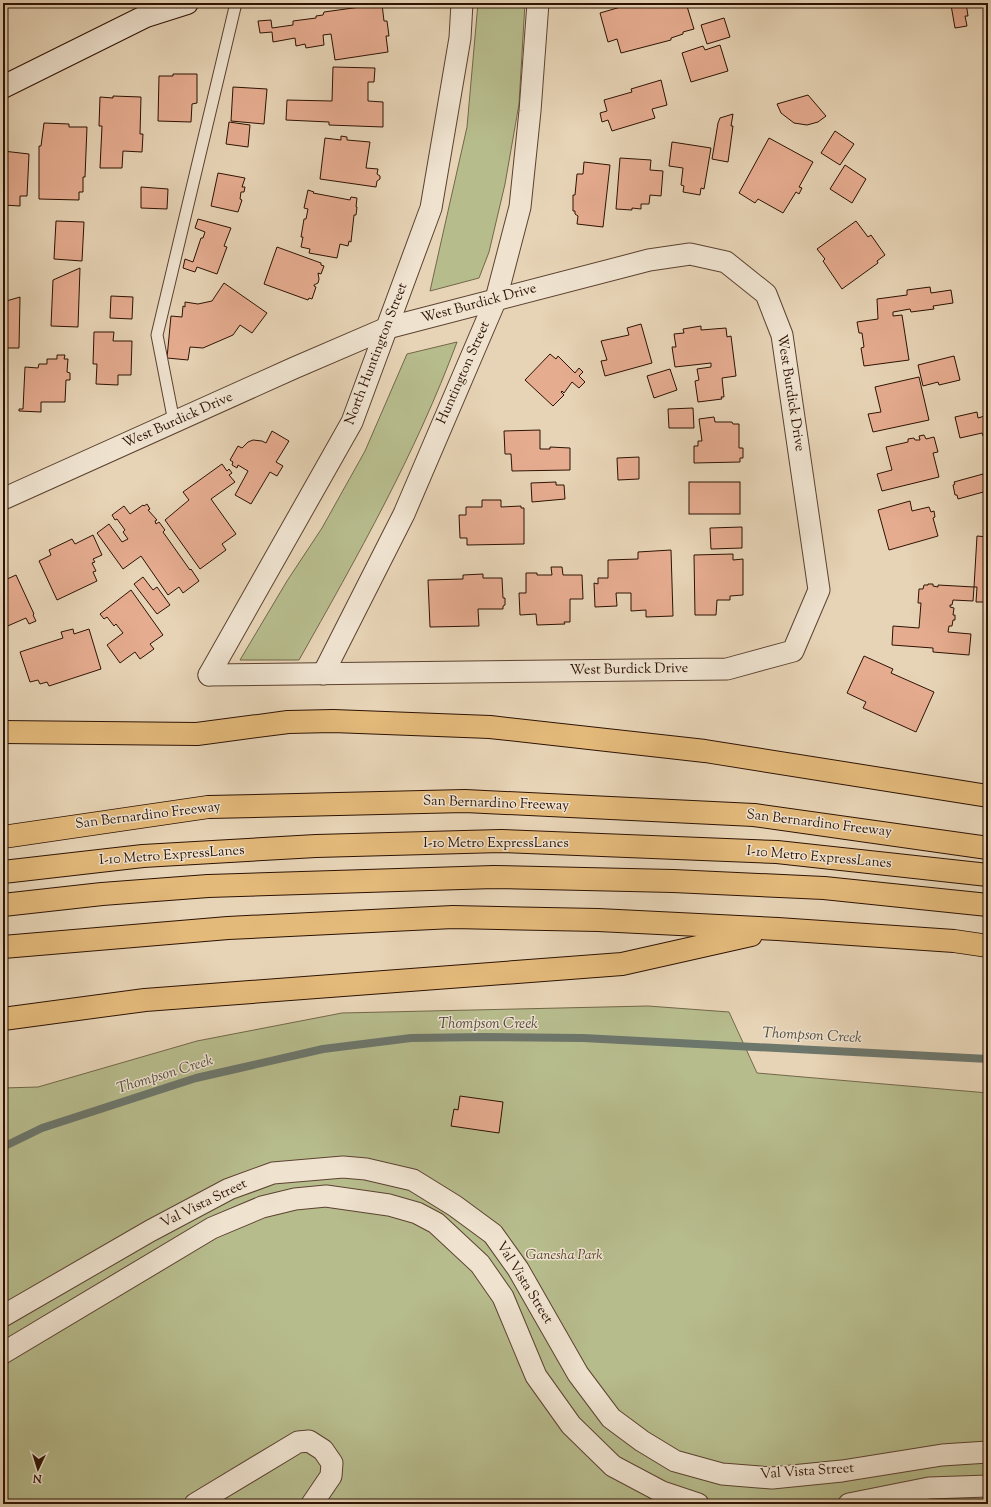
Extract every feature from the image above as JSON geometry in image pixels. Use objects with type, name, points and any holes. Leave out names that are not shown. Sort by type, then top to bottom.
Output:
[{"type":"highway","points":[[3,732],[197,734],[288,722],[490,727],[705,751],[988,796]]},
{"type":"highway","name":"San Bernardino Freeway","points":[[3,837],[208,806],[465,801],[754,815],[988,848]]},
{"type":"highway","name":"I-10 Metro ExpressLanes","points":[[3,872],[151,855],[316,846],[501,841],[777,852],[988,874]]},
{"type":"highway","points":[[3,905],[102,894],[208,886],[494,877],[673,881],[824,888],[988,905]]},
{"type":"highway","points":[[3,947],[228,928],[453,917],[598,920],[778,929],[954,941],[988,946]]},
{"type":"highway","points":[[3,1019],[145,1000],[622,964],[778,929]]},
{"type":"street","points":[[3,87],[146,16],[187,3]]},
{"type":"street","name":"North Huntington Street","points":[[209,675],[352,422],[431,208],[460,38],[462,3]]},
{"type":"street","name":"Huntington Street","points":[[323,674],[404,514],[496,299],[520,207],[530,111],[538,3]]},
{"type":"street","name":"West Burdick Drive","points":[[3,499],[387,328],[649,260],[690,254],[726,262],[766,294],[782,335],[819,590],[793,651],[727,669],[209,675]]},
{"type":"street","name":"Val Vista Street","points":[[3,1316],[150,1231],[229,1189],[272,1173],[343,1167],[366,1169],[413,1180],[455,1206],[493,1234],[522,1275],[578,1374],[611,1418],[642,1441],[675,1461],[722,1474],[772,1478],[842,1471],[942,1455],[988,1452]]},
{"type":"street","name":"Val Vista Street","points":[[3,1353],[212,1228],[262,1207],[295,1199],[326,1196],[389,1205],[417,1213],[436,1223],[480,1264],[503,1297],[536,1376],[571,1425],[586,1440],[613,1466],[664,1498],[693,1503]]},
{"type":"street","points":[[586,1440],[611,1418]]},
{"type":"street","points":[[195,1504],[298,1442],[309,1441],[323,1450],[332,1463],[331,1476],[312,1504]]},
{"type":"street","points":[[664,1498],[671,1459]]},
{"type":"street","points":[[692,1466],[693,1503]]},
{"type":"street","points":[[849,1504],[929,1488],[988,1486]]},
{"type":"lane","points":[[174,422],[157,335],[236,3]]},
{"type":"green space","points":[[478,3],[525,3],[519,104],[505,184],[489,252],[479,278],[430,291],[467,127]]},
{"type":"green space","points":[[457,342],[441,383],[404,464],[364,543],[299,660],[240,660],[287,581],[322,528],[365,451],[407,354]]},
{"type":"green space","name":"Ganesha Park","points":[[648,1006],[729,1012],[757,1073],[988,1093],[988,1504],[618,1504],[611,1500],[612,1504],[3,1504],[3,1088],[38,1087],[197,1041],[342,1013]]},
{"type":"building","points":[[646,3],[686,3],[694,29],[683,32],[683,34],[671,38],[671,40],[621,53],[617,39],[608,42],[600,13],[631,4],[632,7]]},
{"type":"building","points":[[949,3],[966,3],[968,16],[965,16],[967,26],[955,28],[951,5]]},
{"type":"building","points":[[382,4],[384,21],[387,21],[389,36],[386,36],[388,52],[335,60],[331,34],[323,35],[324,45],[306,48],[305,44],[296,46],[295,38],[273,42],[272,32],[260,33],[258,21],[271,20],[272,28],[293,25],[293,21],[316,18],[316,16],[323,15],[324,12]]},
{"type":"building","points":[[724,18],[730,37],[707,44],[701,25]]},
{"type":"building","points":[[720,45],[728,71],[691,82],[682,53],[703,46],[705,50]]},
{"type":"building","points":[[333,67],[375,68],[374,82],[368,82],[368,101],[383,102],[383,127],[329,125],[329,122],[286,120],[287,100],[332,101]]},
{"type":"building","points":[[173,74],[197,74],[197,103],[192,104],[191,122],[158,121],[159,76],[173,76]]},
{"type":"building","points":[[661,80],[667,105],[652,109],[655,118],[612,131],[608,120],[602,122],[600,113],[607,111],[604,100],[632,92],[631,89]]},
{"type":"building","points":[[233,87],[267,89],[264,124],[231,121]]},
{"type":"building","points":[[808,95],[826,116],[818,122],[807,125],[794,123],[781,113],[777,104]]},
{"type":"building","points":[[113,96],[141,97],[140,134],[143,134],[142,152],[123,151],[122,168],[100,168],[102,126],[99,126],[100,97],[113,98]]},
{"type":"building","points":[[733,114],[731,126],[733,126],[728,162],[712,159],[720,118]]},
{"type":"building","points":[[229,122],[250,125],[248,147],[226,144]]},
{"type":"building","points":[[44,123],[69,124],[69,127],[87,127],[85,177],[83,177],[83,192],[79,192],[79,200],[39,199],[39,146],[41,146]]},
{"type":"building","points":[[835,131],[854,144],[840,165],[821,153]]},
{"type":"building","points":[[341,136],[347,137],[347,140],[370,142],[366,168],[378,169],[377,174],[380,176],[380,179],[377,181],[376,187],[320,179],[325,138],[341,140]]},
{"type":"building","points":[[769,138],[813,162],[799,187],[802,188],[799,194],[796,192],[783,213],[758,199],[755,203],[739,193]]},
{"type":"building","points":[[672,142],[711,148],[704,189],[701,188],[700,195],[683,192],[684,186],[681,185],[683,168],[669,166]]},
{"type":"building","points":[[3,151],[29,154],[27,196],[20,196],[20,206],[3,205]]},
{"type":"building","points":[[620,158],[651,160],[650,170],[663,171],[661,196],[650,195],[649,204],[641,204],[641,209],[616,209]]},
{"type":"building","points":[[584,162],[610,165],[603,227],[577,224],[578,216],[575,214],[575,211],[573,211],[573,195],[575,195],[577,174],[583,174]]},
{"type":"building","points":[[845,165],[866,179],[852,203],[830,189]]},
{"type":"building","points":[[218,173],[245,178],[242,187],[245,187],[244,192],[241,192],[240,199],[242,200],[238,212],[211,206]]},
{"type":"building","points":[[141,187],[168,189],[167,209],[141,208]]},
{"type":"building","points":[[308,190],[314,192],[313,193],[350,200],[351,197],[357,198],[356,215],[354,215],[351,242],[349,241],[348,246],[340,244],[337,258],[309,253],[310,249],[301,247],[304,219],[306,219],[308,209],[304,208]]},
{"type":"building","points":[[198,219],[231,228],[224,246],[227,247],[217,274],[197,267],[195,272],[183,268],[185,259],[193,262],[201,238],[203,238],[205,232],[195,228]]},
{"type":"building","points":[[56,221],[84,222],[82,261],[54,259]]},
{"type":"building","points":[[856,221],[868,237],[871,235],[885,255],[877,261],[878,263],[842,289],[823,261],[825,259],[817,249]]},
{"type":"building","points":[[277,247],[321,263],[321,265],[324,266],[321,274],[318,273],[319,279],[318,283],[314,285],[316,287],[312,299],[309,298],[308,300],[264,284]]},
{"type":"building","points":[[80,268],[78,327],[51,326],[53,280]]},
{"type":"building","points":[[224,283],[267,313],[252,333],[240,325],[233,335],[203,348],[190,347],[188,360],[167,358],[171,316],[182,317],[185,302],[198,304],[212,301]]},
{"type":"building","points":[[930,287],[931,293],[951,290],[953,303],[933,306],[934,309],[911,312],[910,309],[893,312],[893,316],[902,315],[909,360],[864,366],[861,348],[864,347],[862,333],[859,333],[857,322],[878,319],[877,299],[907,295],[907,290]]},
{"type":"building","points":[[111,296],[133,297],[132,319],[110,318]]},
{"type":"building","points":[[20,297],[19,348],[3,348],[3,302]]},
{"type":"building","points":[[641,324],[652,363],[605,376],[601,361],[607,360],[601,341],[629,335],[627,328]]},
{"type":"building","points":[[701,326],[701,330],[726,328],[727,337],[731,336],[736,376],[722,378],[724,397],[721,397],[722,399],[698,402],[695,381],[699,380],[697,369],[711,367],[711,363],[675,367],[672,347],[676,347],[674,334],[684,333],[683,329]]},
{"type":"building","points":[[94,332],[114,332],[113,341],[132,341],[131,375],[118,375],[118,385],[96,384],[97,364],[93,364]]},
{"type":"building","points":[[550,354],[556,359],[558,356],[575,373],[579,368],[583,372],[579,376],[585,382],[579,388],[572,382],[564,393],[562,391],[561,392],[564,395],[553,406],[525,380]]},
{"type":"building","points":[[57,355],[65,355],[64,359],[68,359],[67,372],[70,373],[70,380],[66,380],[65,402],[41,402],[41,412],[19,411],[19,409],[23,409],[25,367],[38,368],[39,364],[47,364],[47,359],[57,359]]},
{"type":"building","points":[[954,356],[960,380],[939,385],[938,382],[923,386],[918,365]]},
{"type":"building","points":[[670,369],[677,390],[654,398],[647,376]]},
{"type":"building","points":[[919,377],[929,420],[873,432],[868,414],[881,412],[875,387]]},
{"type":"building","points":[[693,408],[694,428],[669,428],[668,409]]},
{"type":"building","points":[[977,412],[978,418],[988,415],[988,434],[983,436],[982,433],[960,438],[955,417]]},
{"type":"building","points":[[714,417],[715,422],[732,422],[733,424],[739,424],[739,448],[743,448],[743,458],[740,458],[740,462],[694,463],[694,446],[698,446],[698,441],[702,441],[699,419]]},
{"type":"building","points":[[540,430],[540,449],[550,449],[550,447],[570,448],[570,470],[512,471],[511,454],[505,454],[504,431]]},
{"type":"building","points":[[272,431],[289,441],[276,462],[283,466],[277,476],[270,472],[251,504],[235,495],[248,471],[238,465],[237,468],[232,465],[233,462],[230,460],[238,446],[242,448],[248,442],[253,440],[266,443]]},
{"type":"building","points":[[924,435],[926,439],[934,437],[938,452],[933,453],[939,477],[882,491],[877,474],[892,470],[886,447],[908,442],[908,439],[914,438],[915,440],[920,440],[919,436]]},
{"type":"building","points":[[639,457],[639,479],[618,480],[617,458]]},
{"type":"building","points":[[222,464],[227,471],[229,469],[232,473],[229,475],[235,482],[211,499],[236,534],[222,544],[226,550],[200,569],[165,520],[189,500],[183,492]]},
{"type":"building","points":[[983,474],[987,491],[958,499],[957,495],[955,495],[953,485],[955,484],[954,482]]},
{"type":"building","points":[[556,482],[556,485],[564,485],[565,499],[532,502],[531,483]]},
{"type":"building","points":[[689,482],[740,482],[740,514],[689,514]]},
{"type":"building","points":[[482,500],[501,500],[501,507],[521,506],[521,508],[524,508],[524,544],[467,545],[467,538],[460,538],[459,515],[466,515],[466,507],[482,507]]},
{"type":"building","points":[[910,501],[912,511],[929,507],[931,512],[934,511],[935,517],[933,518],[938,536],[889,550],[878,510]]},
{"type":"building","points":[[147,504],[150,509],[148,510],[157,520],[155,521],[156,524],[159,522],[165,530],[163,532],[199,581],[183,593],[179,587],[168,595],[141,556],[123,569],[97,533],[109,524],[122,542],[128,539],[123,532],[125,530],[112,515],[124,506],[130,514]]},
{"type":"building","points":[[742,527],[742,548],[711,549],[710,528]]},
{"type":"building","points":[[93,535],[102,555],[93,559],[95,562],[92,563],[96,571],[93,572],[97,581],[57,600],[39,561],[51,555],[49,550],[72,539],[75,544]]},
{"type":"building","points":[[977,536],[988,537],[988,602],[976,602],[977,587],[974,587]]},
{"type":"building","points":[[671,550],[673,616],[646,617],[646,610],[631,611],[631,593],[616,593],[617,606],[595,607],[594,583],[598,584],[598,578],[608,578],[608,560],[638,559],[638,552]]},
{"type":"building","points":[[733,554],[733,560],[743,559],[743,595],[730,596],[730,600],[717,600],[716,615],[695,615],[694,555]]},
{"type":"building","points":[[551,567],[562,567],[563,575],[582,575],[583,599],[570,599],[570,622],[564,622],[565,624],[537,625],[536,614],[520,615],[519,593],[526,593],[526,573],[552,575]]},
{"type":"building","points":[[483,574],[483,578],[502,578],[503,598],[505,598],[505,605],[503,606],[503,609],[478,609],[479,626],[430,627],[428,580],[463,579],[463,575]]},
{"type":"building","points":[[16,575],[36,621],[29,624],[26,618],[3,628],[3,577],[5,580]]},
{"type":"building","points":[[143,577],[153,590],[157,587],[170,605],[157,614],[134,584]]},
{"type":"building","points":[[933,584],[933,586],[938,587],[938,585],[974,587],[973,601],[953,600],[952,605],[950,605],[950,607],[954,608],[953,615],[955,615],[955,620],[953,620],[952,626],[949,626],[948,632],[971,634],[969,655],[933,652],[933,648],[892,645],[893,626],[919,628],[921,603],[918,603],[919,589],[923,589],[924,585]]},
{"type":"building","points":[[131,590],[163,635],[150,644],[154,649],[140,659],[135,652],[120,663],[107,645],[123,633],[116,624],[114,626],[107,617],[104,619],[100,614]]},
{"type":"building","points":[[73,629],[74,634],[89,629],[101,669],[49,686],[47,682],[40,684],[38,680],[30,682],[20,652],[63,638],[61,632]]},
{"type":"building","points":[[864,656],[893,669],[891,673],[934,692],[916,732],[863,708],[866,702],[847,693]]},
{"type":"building","points":[[460,1096],[503,1102],[499,1133],[451,1126],[454,1109],[458,1110]]},
{"type":"waterway","name":"Thompson Creek","points":[[3,1147],[42,1128],[196,1078],[323,1049],[411,1038],[583,1038],[988,1059]]}]
